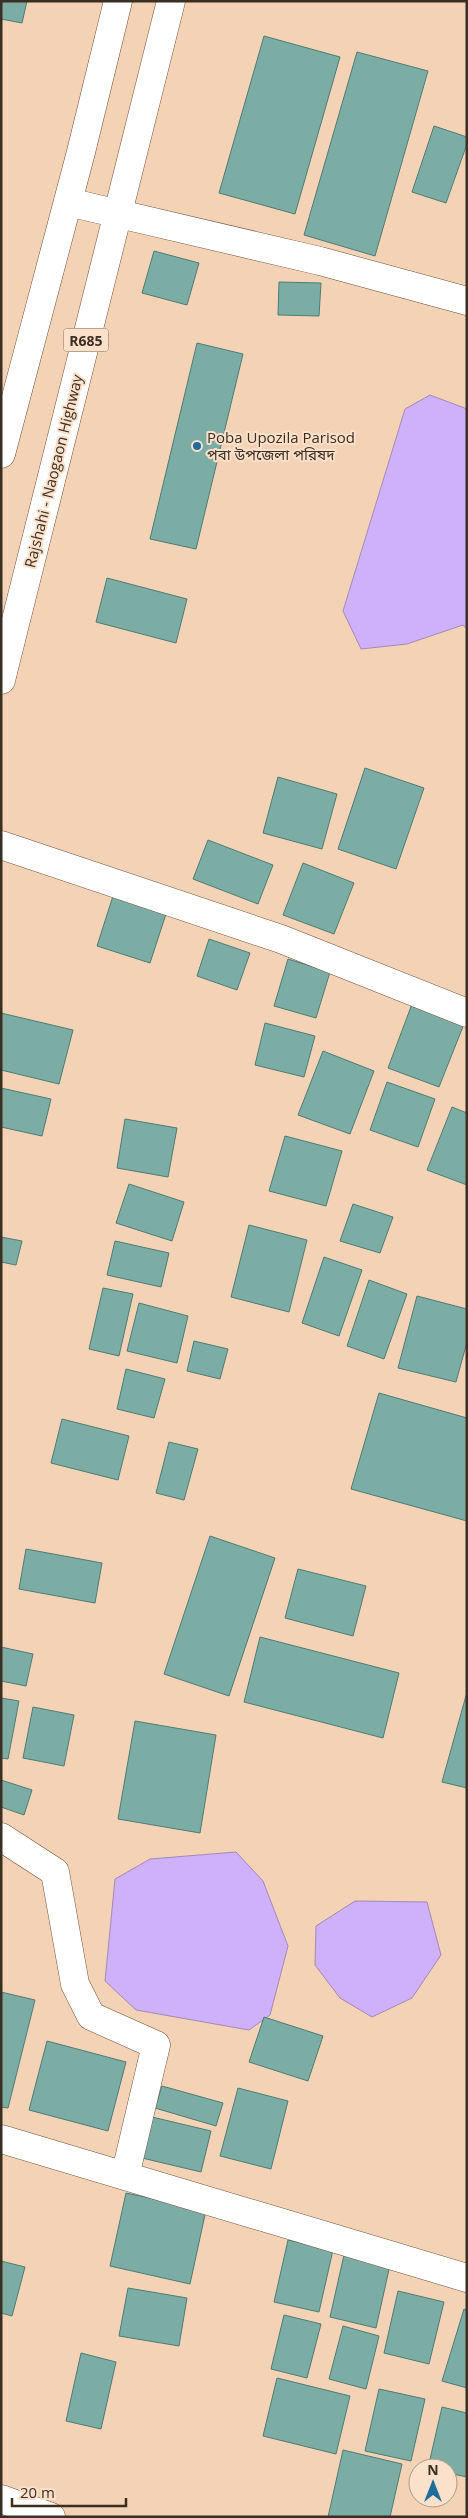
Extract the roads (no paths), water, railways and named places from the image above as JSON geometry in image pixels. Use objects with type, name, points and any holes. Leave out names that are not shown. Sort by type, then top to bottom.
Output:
[{"type":"street","points":[[1,454],[68,202],[118,1]]},
{"type":"street","name":"Rajshahi - Naogaon Highway","points":[[1,680],[172,1]]},
{"type":"street","points":[[68,202],[320,261],[467,301]]},
{"type":"street","points":[[1,845],[281,939],[467,1013]]},
{"type":"street","points":[[1,1837],[55,1872],[76,1984],[90,2016],[156,2044],[125,2176]]},
{"type":"street","points":[[1,2139],[467,2278]]},
{"type":"street","points":[[1,2499],[51,2517]]},
{"type":"place","name":"Poba Upozila Parisod পবা উপজেলা পরিষদ","points":[[197,446]]}]
